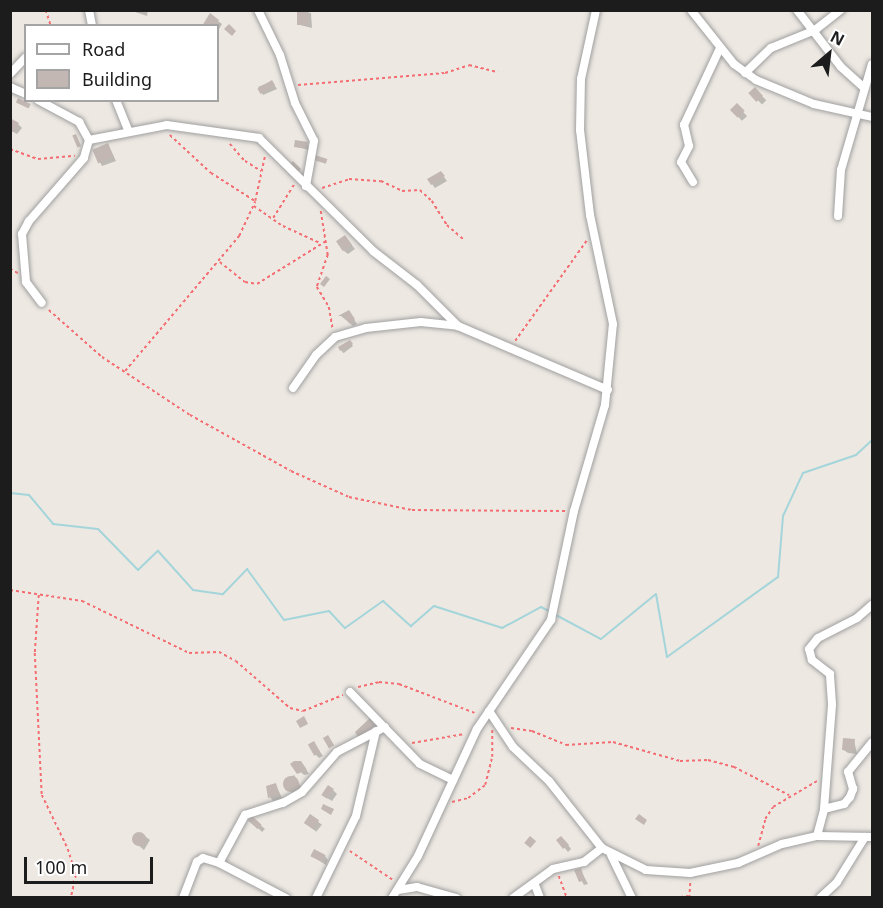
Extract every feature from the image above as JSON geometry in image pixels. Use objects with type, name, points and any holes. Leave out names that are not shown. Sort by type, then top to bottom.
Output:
[{"type":"street","points":[[258,10],[314,141],[306,186]]},
{"type":"street","points":[[392,897],[442,805],[473,735],[551,620],[574,511],[608,390],[613,324],[594,232],[580,101],[586,43],[596,10]]},
{"type":"street","points":[[691,10],[720,48],[745,73],[814,104],[873,117]]},
{"type":"street","points":[[797,10],[841,67],[864,88]]},
{"type":"street","points":[[745,73],[771,48],[814,30],[841,10]]},
{"type":"street","points":[[693,182],[681,162],[689,146],[684,125],[720,48]]},
{"type":"street","points":[[10,74],[24,59]]},
{"type":"street","points":[[838,216],[841,170],[873,64]]},
{"type":"street","points":[[42,102],[79,122],[89,140],[85,155],[22,234],[26,282],[42,303]]},
{"type":"street","points":[[117,102],[128,130]]},
{"type":"street","points":[[89,140],[128,130],[161,125],[248,135],[267,142],[297,178],[372,251],[417,285],[458,326],[608,390]]},
{"type":"street","points":[[293,388],[316,355],[335,337],[390,324],[458,326]]},
{"type":"street","points":[[817,836],[824,809],[832,727],[830,674],[812,660],[809,649],[818,638],[857,618],[873,605]]},
{"type":"street","points":[[350,692],[381,729],[434,773],[453,780]]},
{"type":"street","points":[[487,714],[602,848],[611,855],[655,873],[690,873],[755,856],[782,844],[817,836],[869,837]]},
{"type":"street","points":[[316,897],[356,816],[381,729]]},
{"type":"street","points":[[219,863],[245,815],[283,803],[302,792],[337,752],[381,729]]},
{"type":"street","points":[[824,809],[844,804],[850,797],[853,789],[848,772],[873,742]]},
{"type":"street","points":[[820,897],[837,882],[869,837]]},
{"type":"street","points":[[513,897],[535,885],[553,869],[584,862],[602,848]]},
{"type":"street","points":[[611,855],[632,897]]},
{"type":"street","points":[[183,897],[199,859],[219,863],[286,897]]},
{"type":"street","points":[[535,885],[540,897]]},
{"type":"street","points":[[400,886],[417,887],[456,897]]},
{"type":"path","points":[[291,86],[346,78],[445,74],[469,65],[498,72]]},
{"type":"path","points":[[161,125],[211,173],[255,201]]},
{"type":"path","points":[[219,132],[240,157],[261,171]]},
{"type":"path","points":[[124,372],[239,236],[255,201],[267,142]]},
{"type":"path","points":[[10,149],[38,159],[85,155]]},
{"type":"path","points":[[272,220],[297,178]]},
{"type":"path","points":[[335,337],[329,307],[317,286],[326,268],[327,240],[316,196],[349,179],[381,181],[402,191],[418,189],[464,240]]},
{"type":"path","points":[[253,206],[272,220],[321,244]]},
{"type":"path","points":[[510,349],[530,316],[594,232]]},
{"type":"path","points":[[220,261],[245,282],[257,284],[327,240]]},
{"type":"path","points":[[42,303],[124,372],[234,441],[349,497],[412,510],[516,507],[574,511]]},
{"type":"path","points":[[10,590],[39,593],[107,610],[189,653],[219,652],[236,661],[290,708],[303,711],[379,682],[399,684],[487,714]]},
{"type":"path","points":[[39,593],[35,653],[42,795],[76,875],[71,897]]},
{"type":"path","points":[[442,805],[482,790],[492,757],[492,730],[497,726],[532,731],[566,745],[613,742],[670,759],[708,760],[734,767],[789,795]]},
{"type":"path","points":[[401,746],[447,734],[473,735]]},
{"type":"path","points":[[755,856],[765,819],[789,795],[827,776]]},
{"type":"path","points":[[343,846],[371,869],[400,886]]},
{"type":"path","points":[[553,869],[566,886],[567,897]]},
{"type":"path","points":[[674,897],[689,897],[690,873]]},
{"type":"path","points":[[657,897],[666,897]]},
{"type":"building","points":[[297,10],[308,10],[308,25],[297,25]]},
{"type":"building","points":[[210,13],[219,20],[216,24],[203,24]]},
{"type":"building","points":[[229,24],[236,31],[232,36],[224,29]]},
{"type":"building","points":[[272,80],[275,85],[261,94],[257,89]]},
{"type":"building","points":[[755,87],[763,96],[756,102],[748,93]]},
{"type":"building","points":[[18,98],[31,104],[29,108],[16,103]]},
{"type":"building","points":[[737,103],[745,111],[738,118],[730,110]]},
{"type":"building","points":[[10,118],[19,123],[13,132],[10,130]]},
{"type":"building","points":[[76,134],[81,146],[77,148],[72,136]]},
{"type":"building","points":[[295,140],[308,142],[307,149],[294,147]]},
{"type":"building","points":[[108,143],[114,157],[98,163],[92,150]]},
{"type":"building","points":[[315,155],[327,159],[326,164],[313,160]]},
{"type":"building","points":[[293,161],[301,169],[298,173],[290,164]]},
{"type":"building","points":[[441,171],[445,176],[431,185],[427,179]]},
{"type":"building","points":[[345,235],[352,245],[343,251],[336,241]]},
{"type":"building","points":[[326,276],[330,279],[324,287],[320,284]]},
{"type":"building","points":[[349,310],[355,319],[349,323],[344,316],[338,316]]},
{"type":"building","points":[[350,340],[353,344],[340,351],[338,347]]},
{"type":"building","points":[[304,716],[308,724],[300,728],[296,721]]},
{"type":"building","points":[[370,718],[376,726],[358,737],[355,732]]},
{"type":"building","points":[[328,735],[334,745],[329,748],[323,738]]},
{"type":"building","points":[[843,738],[855,739],[854,751],[842,750]]},
{"type":"building","points":[[314,741],[320,752],[314,756],[308,744]]},
{"type":"building","points":[[294,761],[301,761],[307,770],[297,774],[290,764]]},
{"type":"building","points":[[291,776],[297,778],[299,784],[297,790],[291,792],[285,790],[283,784],[285,778]]},
{"type":"building","points":[[276,783],[279,795],[268,798],[266,786]]},
{"type":"building","points":[[328,785],[334,789],[327,799],[321,795]]},
{"type":"building","points":[[323,804],[334,809],[331,815],[321,809]]},
{"type":"building","points":[[310,814],[319,820],[313,829],[304,823]]},
{"type":"building","points":[[639,814],[647,820],[644,825],[635,819]]},
{"type":"building","points":[[252,816],[262,825],[258,829],[248,820]]},
{"type":"building","points":[[139,832],[144,834],[146,839],[144,844],[139,846],[134,844],[132,839],[134,834]]},
{"type":"building","points":[[530,836],[536,841],[530,848],[524,843]]},
{"type":"building","points":[[561,836],[569,845],[563,849],[556,840]]},
{"type":"building","points":[[314,849],[326,855],[322,862],[310,856]]},
{"type":"building","points":[[581,868],[585,880],[579,882],[574,870]]},
{"type":"waterway","points":[[556,615],[601,639],[656,594],[667,657],[778,577],[783,516],[803,473],[856,455],[872,440]]},
{"type":"waterway","points":[[10,493],[29,495],[53,524],[98,529],[138,570],[158,551],[193,590],[223,594],[247,569],[284,620],[329,611],[345,628],[383,601],[411,626],[434,606],[502,628],[541,607],[551,612]]}]
